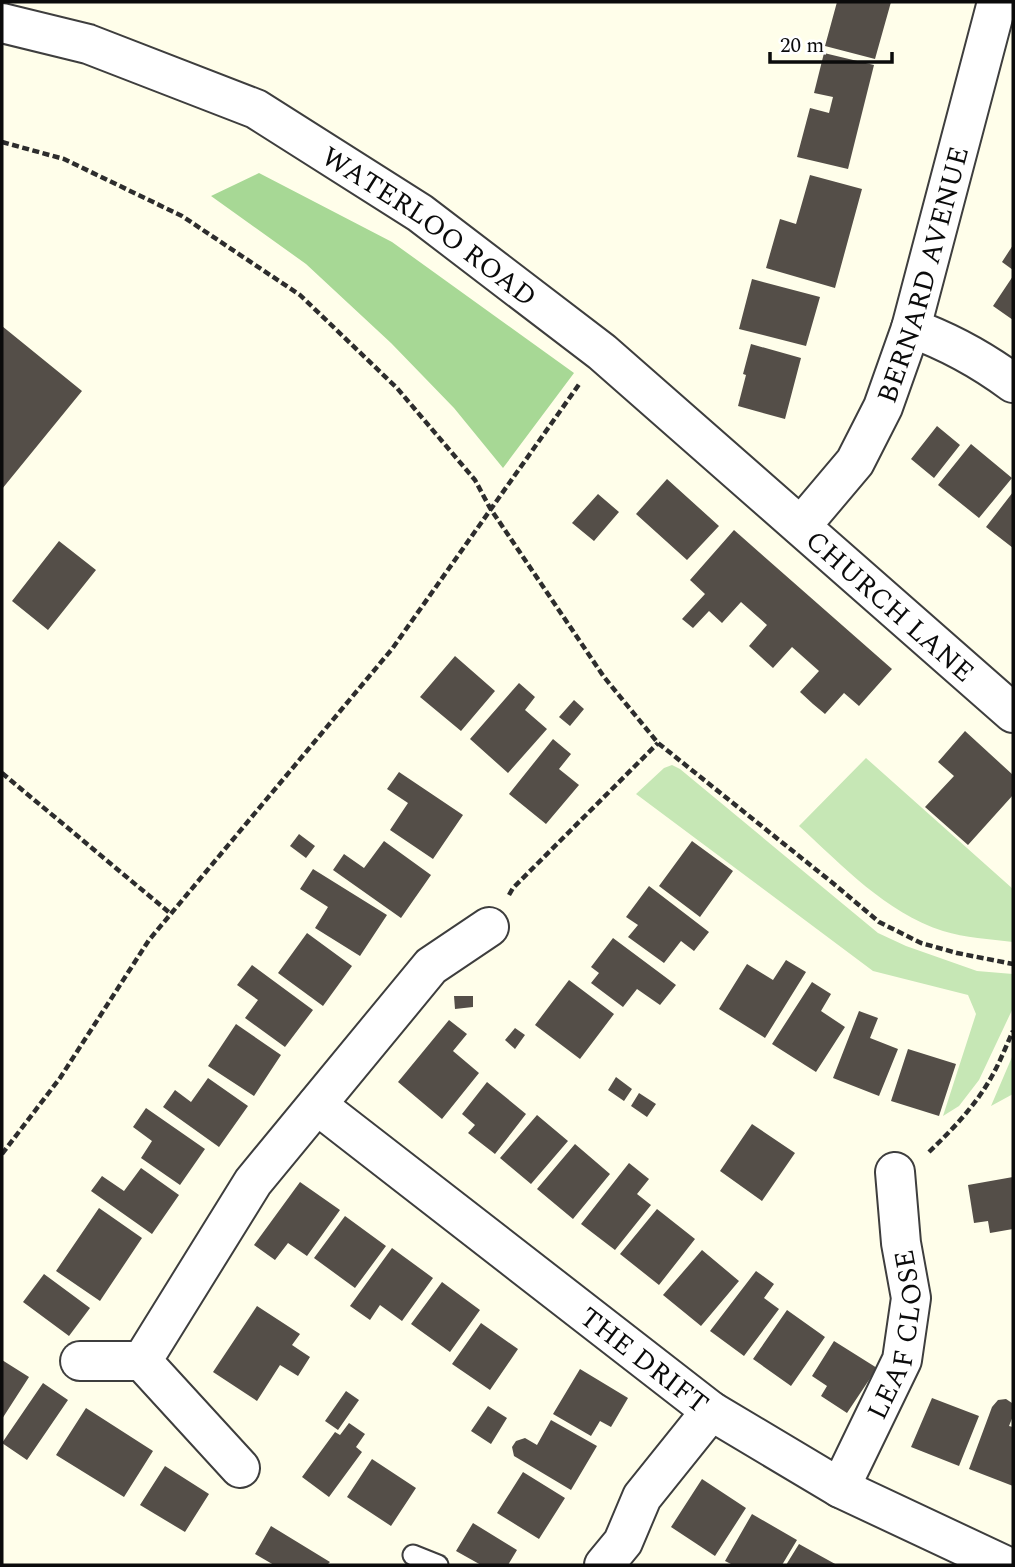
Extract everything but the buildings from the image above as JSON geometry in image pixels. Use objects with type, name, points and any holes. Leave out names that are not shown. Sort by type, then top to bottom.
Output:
[{"type":"street","name":"BERNARD AVENUE","points":[[801,526],[855,462],[883,407],[911,328],[997,2]]},
{"type":"street","name":"WATERLOO ROAD","points":[[2,23],[88,44],[256,109],[420,213],[602,352],[801,526]]},
{"type":"street","points":[[911,328],[987,364],[1013,383]]},
{"type":"street","name":"CHURCH LANE","points":[[801,526],[1013,713]]},
{"type":"street","points":[[142,1361],[253,1182],[431,965],[489,927]]},
{"type":"street","name":"THE DRIFT","points":[[317,1105],[710,1411],[840,1488],[1004,1565]]},
{"type":"street","name":"LEAF CLOSE","points":[[840,1488],[902,1360],[911,1298],[901,1243],[895,1172]]},
{"type":"street","points":[[80,1361],[142,1361],[240,1468]]},
{"type":"street","points":[[604,1565],[623,1542],[642,1497],[710,1411]]},
{"type":"lane","points":[[413,1555],[438,1565]]},
{"type":"path","points":[[2,142],[64,159],[182,216],[300,295],[397,388],[475,480],[490,508],[604,677],[658,743],[879,922],[921,943],[1013,964]]},
{"type":"path","points":[[2,1154],[60,1078],[149,940],[392,649],[602,352]]},
{"type":"path","points":[[489,927],[513,888],[658,743]]},
{"type":"path","points":[[2,773],[171,914]]},
{"type":"path","points":[[895,1172],[927,1153],[953,1130],[992,1076],[1013,1031]]},
{"type":"green space","points":[[259,173],[392,242],[574,373],[503,468],[454,408],[391,343],[306,264],[211,196]]},
{"type":"green space","points":[[866,758],[1013,889],[1013,942],[969,937],[922,923],[866,886],[799,826]]},
{"type":"green space","points":[[672,765],[878,933],[906,946],[977,971],[1013,974],[1013,1008],[979,1080],[959,1106],[943,1116],[976,1014],[968,995],[873,971],[636,794],[664,768]]},
{"type":"green space","points":[[1013,1054],[1013,1094],[991,1106],[1012,1057]]}]
